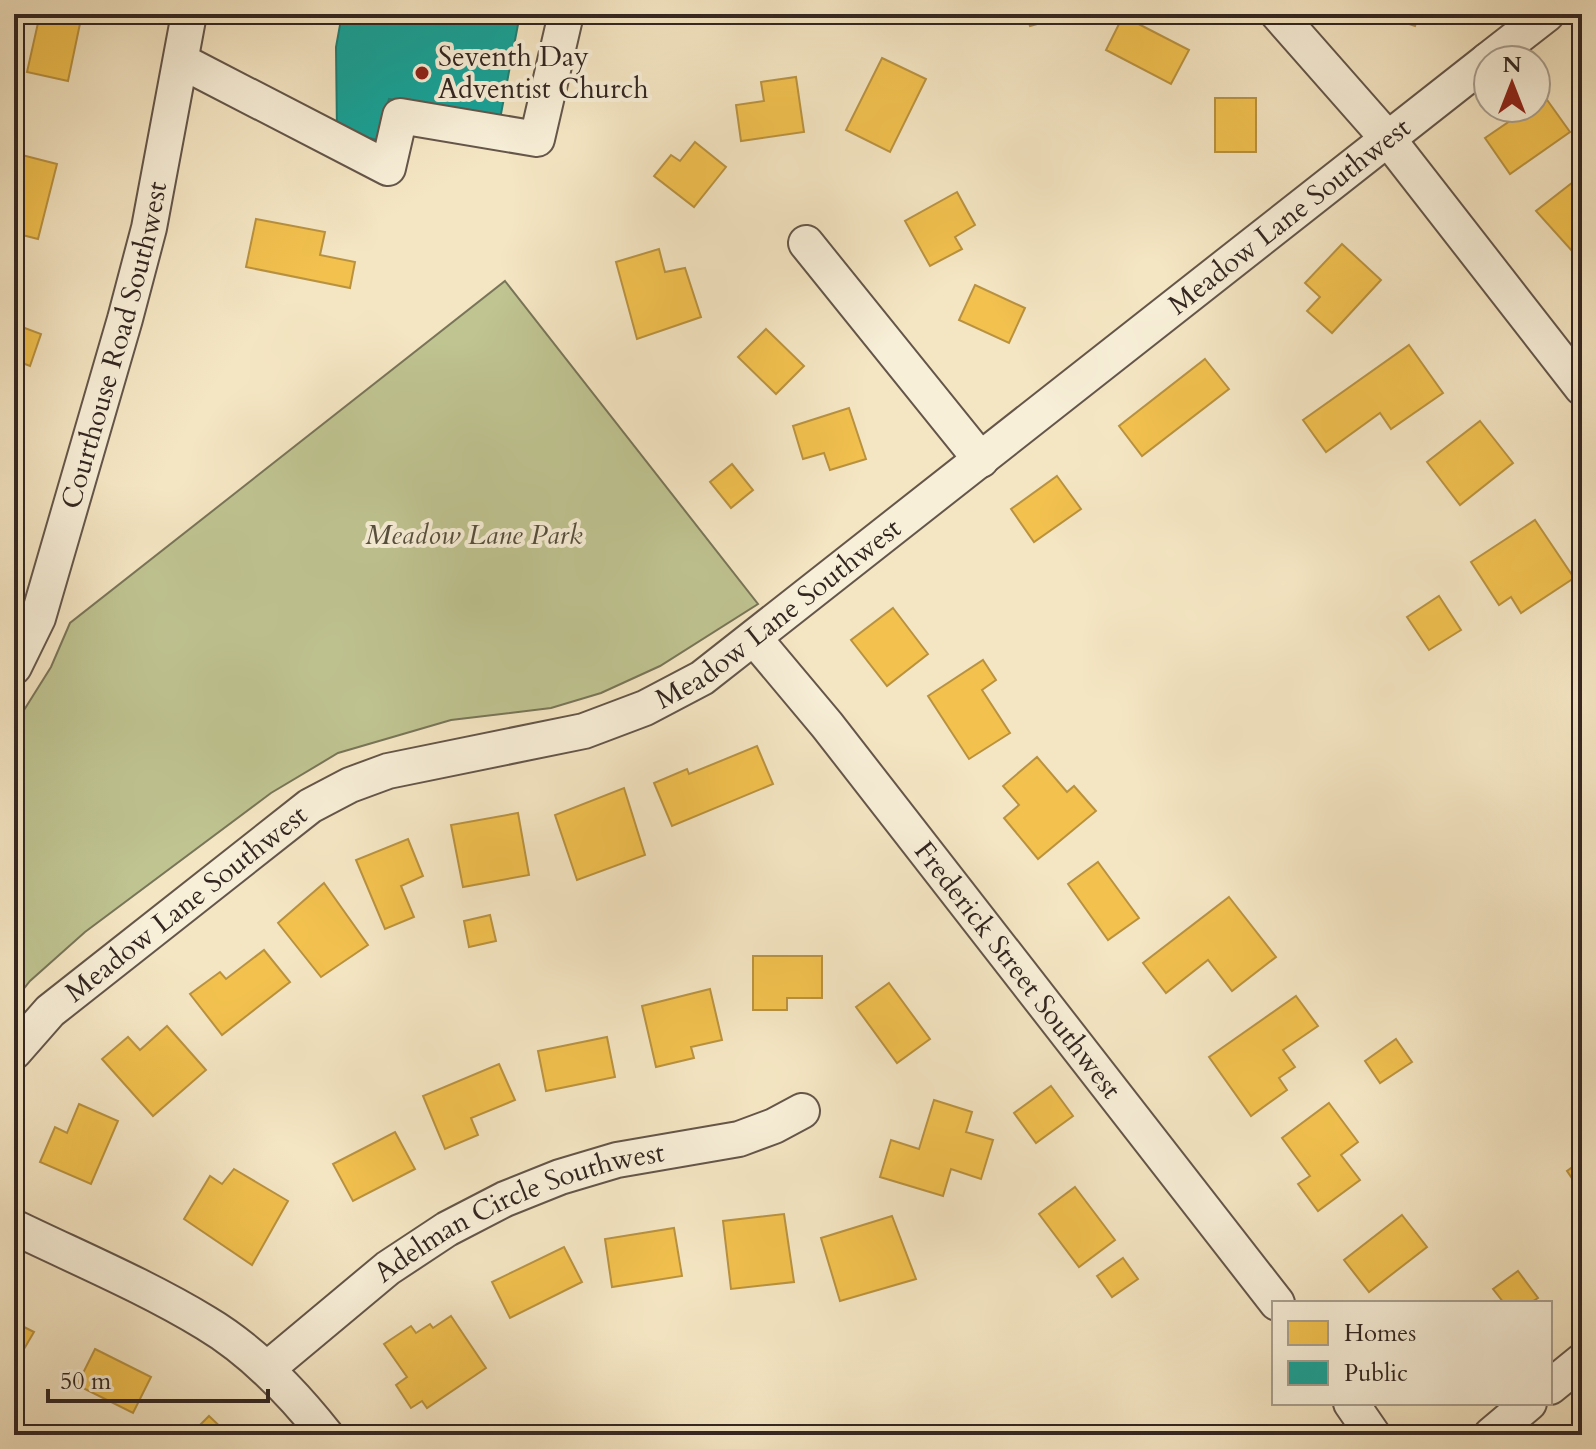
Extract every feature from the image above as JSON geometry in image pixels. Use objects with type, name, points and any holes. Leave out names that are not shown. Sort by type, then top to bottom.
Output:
[{"type":"street","name":"Courthouse Road Southwest","points":[[14,667],[38,618],[129,304],[149,228],[189,14]]},
{"type":"street","points":[[181,61],[388,168],[400,116],[537,139],[566,14]]},
{"type":"street","points":[[1278,14],[1388,139],[1582,388]]},
{"type":"street","name":"Meadow Lane Southwest","points":[[1509,44],[1547,14]]},
{"type":"street","name":"Meadow Lane Southwest","points":[[14,1052],[50,1011],[310,806],[350,785],[388,771],[584,731],[645,708],[702,678],[1472,73]]},
{"type":"street","points":[[806,243],[981,460]]},
{"type":"street","name":"Frederick Street Southwest","points":[[754,638],[845,748],[1275,1301]]},
{"type":"street","name":"Adelman Circle Southwest","points":[[267,1369],[388,1268],[447,1229],[505,1199],[560,1177],[617,1160],[739,1139],[802,1111]]},
{"type":"street","points":[[14,1227],[156,1295],[208,1324],[267,1369],[326,1435]]},
{"type":"street","points":[[1552,1385],[1582,1361]]},
{"type":"street","points":[[1352,1405],[1373,1435]]},
{"type":"street","points":[[1491,1435],[1527,1405]]},
{"type":"green space","name":"Meadow Lane Park","points":[[505,281],[758,604],[660,666],[601,693],[551,708],[451,720],[338,753],[271,793],[85,932],[30,981],[14,1001],[14,726],[51,667],[70,623]]},
{"type":"building: Homes","points":[[40,14],[82,14],[68,81],[27,72]]},
{"type":"building: Homes","points":[[1026,14],[1070,14],[1070,15],[1030,26]]},
{"type":"building: Homes","points":[[1380,14],[1419,14],[1415,26]]},
{"type":"building: Homes","points":[[1123,16],[1189,50],[1171,84],[1106,50]]},
{"type":"building: Homes","points":[[882,58],[926,79],[890,152],[846,130]]},
{"type":"building: Homes","points":[[796,77],[804,132],[741,141],[736,105],[764,101],[761,82]]},
{"type":"building: Homes","points":[[1215,98],[1256,98],[1256,152],[1215,152]]},
{"type":"building: Homes","points":[[1552,107],[1570,132],[1510,174],[1485,138],[1506,124],[1552,124]]},
{"type":"building: Homes","points":[[695,142],[726,167],[694,207],[654,176],[671,155],[680,161]]},
{"type":"building: Homes","points":[[14,153],[57,164],[38,239],[14,233]]},
{"type":"building: Homes","points":[[1582,175],[1582,262],[1536,211]]},
{"type":"building: Homes","points":[[957,192],[975,225],[955,237],[962,249],[930,266],[905,221]]},
{"type":"building: Homes","points":[[256,219],[325,232],[320,255],[355,262],[350,288],[246,267]]},
{"type":"building: Homes","points":[[1342,244],[1381,280],[1332,333],[1307,311],[1320,297],[1305,283]]},
{"type":"building: Homes","points":[[659,249],[665,272],[685,268],[701,317],[637,339],[616,262]]},
{"type":"building: Homes","points":[[975,285],[1025,308],[1009,343],[959,320]]},
{"type":"building: Homes","points":[[14,324],[41,334],[30,366],[14,360]]},
{"type":"building: Homes","points":[[766,329],[804,366],[776,394],[738,357]]},
{"type":"building: Homes","points":[[1409,345],[1443,393],[1391,429],[1380,413],[1326,452],[1303,420]]},
{"type":"building: Homes","points":[[1205,359],[1229,389],[1142,456],[1119,426]]},
{"type":"building: Homes","points":[[849,408],[866,459],[830,470],[824,453],[803,459],[793,426]]},
{"type":"building: Homes","points":[[1480,421],[1513,463],[1460,505],[1427,462]]},
{"type":"building: Homes","points":[[732,464],[753,490],[731,508],[710,482]]},
{"type":"building: Homes","points":[[1057,476],[1081,509],[1034,542],[1011,509]]},
{"type":"building: Homes","points":[[1535,520],[1574,578],[1521,613],[1511,597],[1499,605],[1471,562]]},
{"type":"building: Homes","points":[[1439,596],[1461,630],[1429,650],[1407,617]]},
{"type":"building: Homes","points":[[893,608],[928,654],[887,686],[851,640]]},
{"type":"building: Homes","points":[[983,660],[996,680],[982,690],[1010,733],[969,759],[928,696]]},
{"type":"building: Homes","points":[[757,746],[773,784],[672,826],[654,783],[687,769],[689,774]]},
{"type":"building: Homes","points":[[1037,757],[1067,792],[1074,786],[1096,811],[1038,859],[1004,818],[1019,805],[1003,786]]},
{"type":"building: Homes","points":[[624,788],[645,855],[577,880],[555,815]]},
{"type":"building: Homes","points":[[518,813],[529,875],[463,887],[451,825]]},
{"type":"building: Homes","points":[[408,839],[423,876],[401,886],[414,917],[385,929],[356,860]]},
{"type":"building: Homes","points":[[1098,862],[1139,918],[1108,940],[1068,884]]},
{"type":"building: Homes","points":[[324,883],[368,945],[321,977],[278,923]]},
{"type":"building: Homes","points":[[1229,897],[1276,957],[1232,991],[1208,960],[1166,993],[1143,963]]},
{"type":"building: Homes","points":[[490,915],[496,941],[469,947],[464,921]]},
{"type":"building: Homes","points":[[264,950],[290,982],[222,1035],[190,994],[220,972],[226,979]]},
{"type":"building: Homes","points":[[753,956],[822,956],[822,998],[787,998],[787,1010],[753,1010]]},
{"type":"building: Homes","points":[[889,983],[930,1039],[897,1063],[856,1007]]},
{"type":"building: Homes","points":[[710,989],[722,1040],[691,1047],[694,1058],[656,1067],[642,1006]]},
{"type":"building: Homes","points":[[1296,996],[1318,1026],[1283,1050],[1295,1067],[1279,1078],[1287,1090],[1251,1116],[1209,1057]]},
{"type":"building: Homes","points":[[167,1026],[206,1070],[153,1116],[102,1059],[128,1037],[140,1050]]},
{"type":"building: Homes","points":[[607,1037],[615,1077],[546,1091],[538,1051]]},
{"type":"building: Homes","points":[[1396,1039],[1412,1062],[1380,1083],[1365,1061]]},
{"type":"building: Homes","points":[[499,1064],[515,1100],[471,1118],[478,1135],[445,1149],[423,1096]]},
{"type":"building: Homes","points":[[1051,1086],[1073,1116],[1036,1143],[1014,1113]]},
{"type":"building: Homes","points":[[934,1100],[972,1112],[966,1132],[993,1140],[981,1179],[951,1169],[943,1196],[880,1177],[891,1140],[919,1149]]},
{"type":"building: Homes","points":[[1329,1103],[1358,1142],[1341,1155],[1360,1180],[1318,1211],[1298,1184],[1310,1176],[1282,1138]]},
{"type":"building: Homes","points":[[79,1104],[118,1121],[91,1184],[40,1162],[55,1127],[67,1133]]},
{"type":"building: Homes","points":[[395,1132],[415,1169],[353,1201],[333,1164]]},
{"type":"building: Homes","points":[[1582,1160],[1582,1193],[1567,1171]]},
{"type":"building: Homes","points":[[234,1169],[288,1201],[252,1265],[184,1219],[210,1176],[222,1184]]},
{"type":"building: Homes","points":[[1075,1187],[1115,1240],[1079,1267],[1039,1214]]},
{"type":"building: Homes","points":[[784,1214],[794,1282],[731,1289],[723,1221]]},
{"type":"building: Homes","points":[[1402,1215],[1427,1247],[1369,1292],[1344,1260]]},
{"type":"building: Homes","points":[[892,1216],[916,1279],[840,1301],[821,1238]]},
{"type":"building: Homes","points":[[674,1228],[682,1276],[612,1287],[605,1239]]},
{"type":"building: Homes","points":[[564,1247],[582,1282],[510,1318],[492,1282]]},
{"type":"building: Homes","points":[[1123,1258],[1138,1279],[1112,1297],[1097,1276]]},
{"type":"building: Homes","points":[[1518,1271],[1538,1298],[1533,1301],[1502,1301],[1493,1289]]},
{"type":"building: Homes","points":[[451,1316],[486,1368],[427,1408],[422,1401],[411,1408],[396,1385],[407,1377],[384,1344],[411,1326],[416,1333],[430,1324],[433,1328]]},
{"type":"building: Homes","points":[[14,1322],[34,1332],[14,1366]]},
{"type":"building: Homes","points":[[95,1349],[151,1377],[133,1413],[77,1385]]},
{"type":"building: Homes","points":[[209,1416],[229,1435],[190,1435]]},
{"type":"building: Public","name":"Seventh Day Adventist Church","points":[[342,14],[520,14],[500,119],[389,99],[379,140],[337,132],[336,47]]},
{"type":"place","name":"Seventh Day Adventist Church","points":[[422,73]]}]
